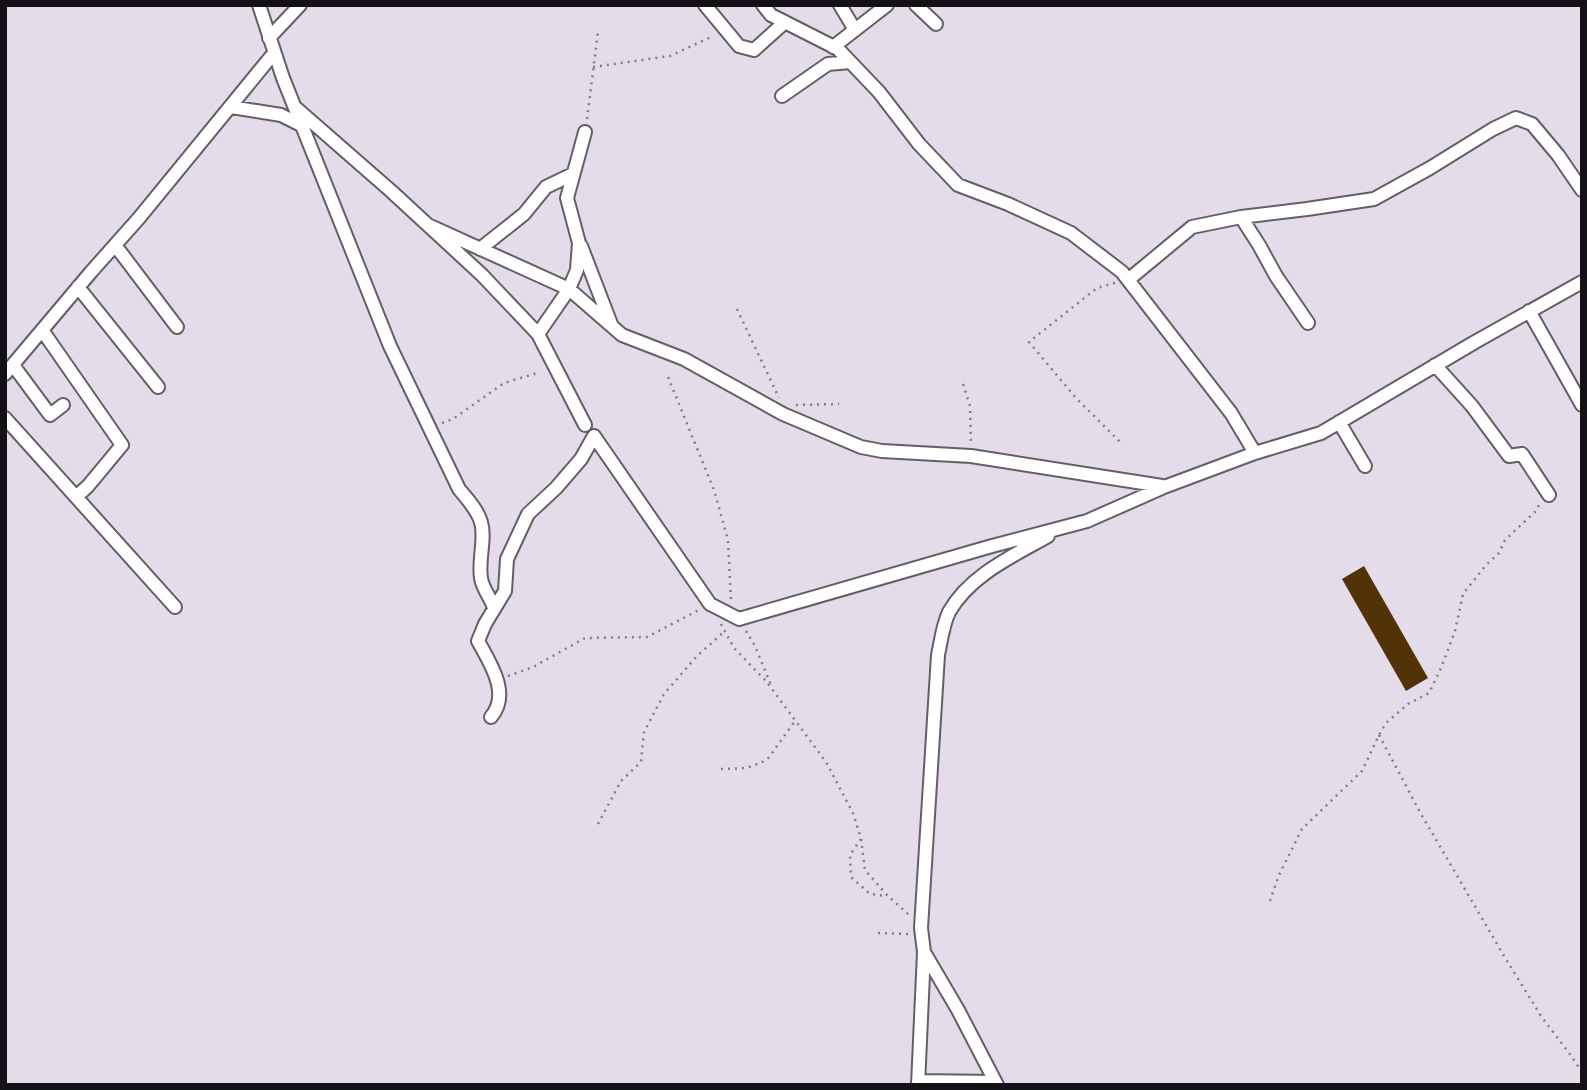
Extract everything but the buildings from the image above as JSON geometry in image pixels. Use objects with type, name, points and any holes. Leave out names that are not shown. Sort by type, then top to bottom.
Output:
[{"type":"street","points":[[259,5],[293,105],[390,346],[459,489],[481,521],[481,581],[494,608]]},
{"type":"street","points":[[270,38],[300,5]]},
{"type":"street","points":[[705,5],[739,46],[754,50],[785,22]]},
{"type":"street","points":[[763,5],[771,15],[838,49],[879,92],[919,144],[958,185],[1071,233],[1122,272],[1231,413],[1255,453]]},
{"type":"street","points":[[840,5],[855,30]]},
{"type":"street","points":[[833,47],[887,5]]},
{"type":"street","points":[[916,5],[936,24]]},
{"type":"street","points":[[63,405],[50,415],[9,370],[274,53]]},
{"type":"street","points":[[782,96],[828,64],[850,62]]},
{"type":"street","points":[[293,105],[482,275],[538,334],[586,425]]},
{"type":"street","points":[[231,107],[281,115],[301,125]]},
{"type":"street","points":[[1128,279],[1192,227],[1241,217],[1374,199],[1516,118],[1532,124],[1582,190]]},
{"type":"street","points":[[585,132],[567,198],[579,243],[612,326]]},
{"type":"street","points":[[480,249],[524,214],[547,187],[573,174]]},
{"type":"street","points":[[1241,217],[1308,323]]},
{"type":"street","points":[[428,225],[569,289],[622,335],[684,359],[788,416],[861,447],[882,451],[971,456],[1164,486]]},
{"type":"street","points":[[538,334],[569,289],[576,270],[579,243]]},
{"type":"street","points":[[115,245],[177,327]]},
{"type":"street","points":[[491,717],[498,706],[498,679],[478,641],[505,591],[507,559],[528,514],[556,488],[581,459],[594,436],[710,604],[735,617],[1087,521],[1164,486],[1255,453],[1321,433],[1582,282]]},
{"type":"street","points":[[78,287],[158,387]]},
{"type":"street","points":[[1529,311],[1582,405]]},
{"type":"street","points":[[42,330],[122,445],[76,497]]},
{"type":"street","points":[[1435,365],[1472,406],[1509,456],[1522,454],[1547,492]]},
{"type":"street","points":[[5,418],[175,607]]},
{"type":"street","points":[[1339,422],[1365,466]]},
{"type":"street","points":[[924,952],[996,1083],[918,1083],[924,952],[922,930],[938,654],[949,613],[967,588],[992,568],[1065,527]]},
{"type":"path","points":[[593,67],[670,56],[725,30]]},
{"type":"path","points":[[585,132],[598,32]]},
{"type":"path","points":[[1123,445],[1076,398],[1029,342],[1097,288],[1128,279]]},
{"type":"path","points":[[737,309],[788,416]]},
{"type":"path","points":[[429,428],[453,419],[504,383],[537,373]]},
{"type":"path","points":[[668,377],[714,490],[728,540],[735,617],[755,646],[772,688]]},
{"type":"path","points":[[963,384],[970,407],[971,456]]},
{"type":"path","points":[[795,405],[839,404]]},
{"type":"path","points":[[1270,901],[1279,875],[1302,829],[1362,771],[1386,723],[1408,704],[1429,693],[1455,631],[1463,594],[1499,553],[1505,540],[1537,510],[1547,492]]},
{"type":"path","points":[[498,679],[533,667],[585,638],[647,637],[710,604],[734,648],[772,688],[826,762],[853,813],[861,839],[865,870],[922,930]]},
{"type":"path","points":[[598,824],[621,781],[641,762],[644,732],[664,694],[697,656],[725,631]]},
{"type":"path","points":[[721,769],[747,768],[767,760],[795,721]]},
{"type":"path","points":[[1379,735],[1421,814],[1504,956],[1541,1016],[1582,1072]]},
{"type":"path","points":[[861,839],[850,855],[851,877],[870,894],[888,896]]},
{"type":"path","points":[[878,933],[922,930]]}]
